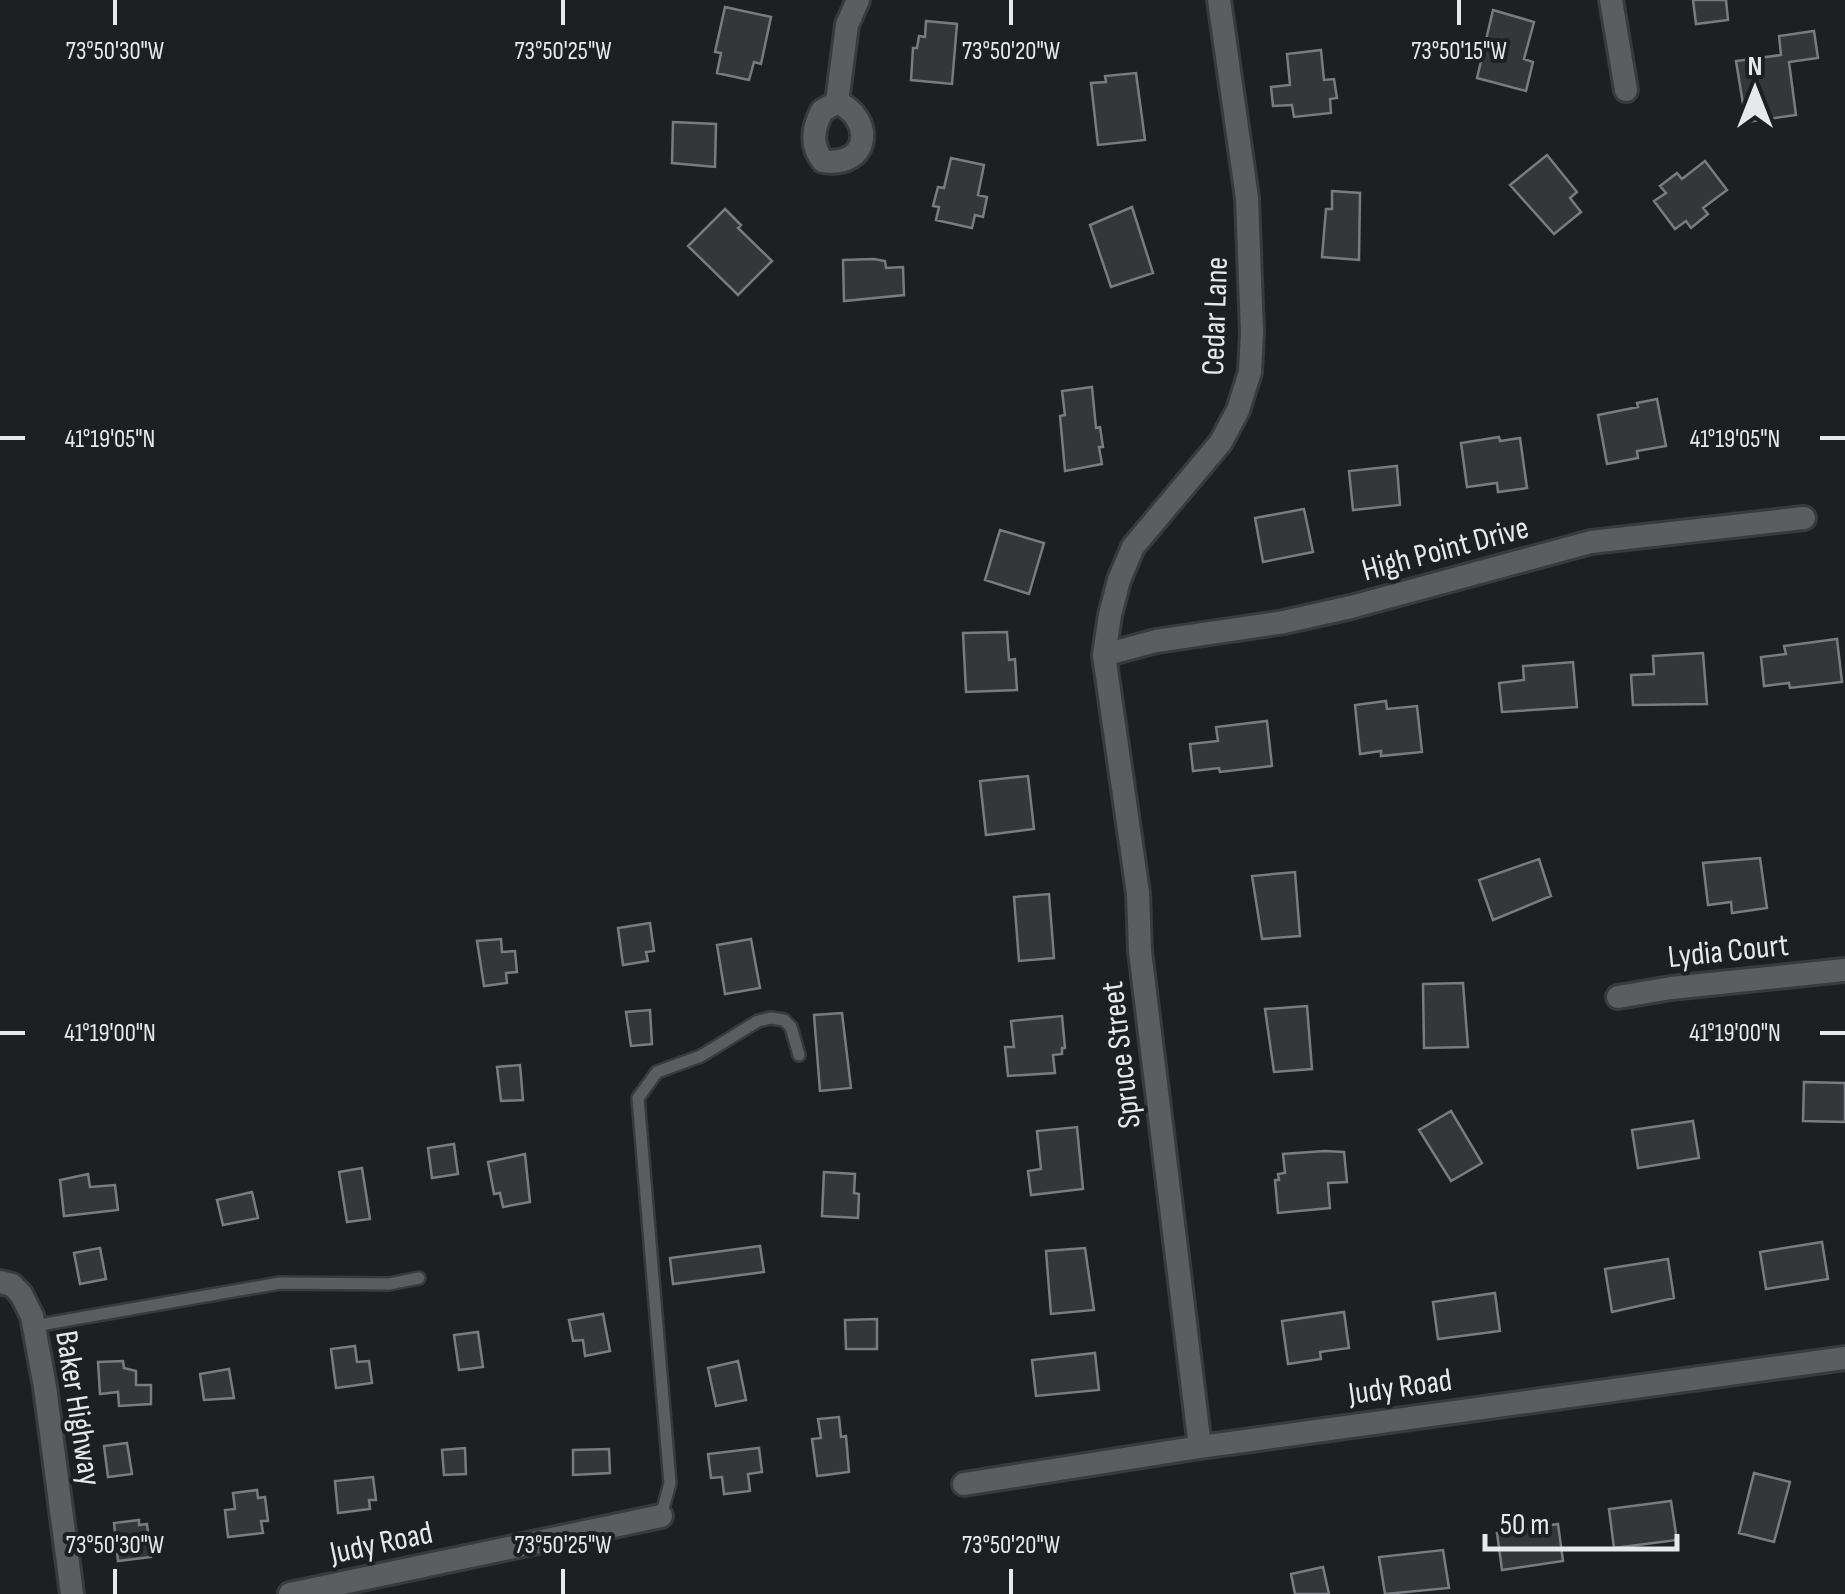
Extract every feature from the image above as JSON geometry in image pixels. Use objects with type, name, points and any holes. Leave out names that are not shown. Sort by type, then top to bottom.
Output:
[{"type":"street","points":[[837,102],[847,26],[858,0]]},
{"type":"street","name":"Cedar Lane","points":[[1104,655],[1119,580],[1133,547],[1221,442],[1238,410],[1250,372],[1247,198],[1219,0]]},
{"type":"street","points":[[1612,0],[1626,90]]},
{"type":"street","name":"High Point Drive","points":[[1104,655],[1156,641],[1284,622],[1351,607],[1591,542],[1804,518]]},
{"type":"street","name":"Spruce Street","points":[[1104,655],[1138,893],[1140,951],[1200,1447]]},
{"type":"street","name":"Lydia Court","points":[[1618,998],[1672,988],[1845,970]]},
{"type":"street","name":"Baker Highway","points":[[0,1282],[12,1285],[21,1294],[34,1326],[72,1594]]},
{"type":"street","name":"Judy Road","points":[[964,1484],[1200,1447],[1845,1358]]},
{"type":"street","name":"Judy Road","points":[[290,1594],[661,1516]]},
{"type":"lane","points":[[661,1516],[670,1483],[638,1098],[657,1072],[701,1056],[758,1021],[784,1020],[791,1027],[799,1055]]},
{"type":"lane","points":[[34,1326],[280,1283],[389,1284],[419,1278]]},
{"type":"building","points":[[1693,0],[1726,0],[1728,20],[1696,24]]},
{"type":"building","points":[[725,7],[771,17],[761,64],[754,62],[749,80],[717,73],[721,53],[715,52]]},
{"type":"building","points":[[1493,10],[1534,22],[1524,59],[1533,62],[1526,91],[1477,78]]},
{"type":"building","points":[[926,21],[957,24],[952,84],[911,80],[913,48],[917,48],[919,36],[925,37]]},
{"type":"building","points":[[1814,31],[1818,58],[1789,62],[1796,115],[1746,122],[1736,61],[1781,55],[1779,36]]},
{"type":"building","points":[[1321,50],[1324,80],[1334,79],[1337,98],[1330,99],[1331,113],[1294,117],[1292,105],[1273,106],[1271,87],[1290,85],[1287,54]]},
{"type":"building","points":[[1136,73],[1145,140],[1098,145],[1091,83],[1106,82],[1105,76]]},
{"type":"building","points":[[673,122],[716,124],[715,167],[672,163]]},
{"type":"building","points":[[1547,155],[1577,192],[1570,198],[1581,212],[1554,234],[1510,185]]},
{"type":"building","points":[[951,158],[984,165],[978,195],[987,197],[983,217],[975,215],[972,228],[936,220],[939,207],[933,206],[938,187],[944,188]]},
{"type":"building","points":[[1705,161],[1727,190],[1703,208],[1708,214],[1691,228],[1686,221],[1675,229],[1654,201],[1666,193],[1660,186],[1677,173],[1682,179]]},
{"type":"building","points":[[1332,191],[1360,193],[1359,260],[1322,257],[1326,209],[1332,209]]},
{"type":"building","points":[[1132,207],[1153,273],[1111,287],[1090,225]]},
{"type":"building","points":[[725,209],[741,225],[738,228],[772,261],[738,295],[688,246]]},
{"type":"building","points":[[843,260],[885,261],[886,268],[903,267],[904,295],[844,301]]},
{"type":"building","points":[[1092,387],[1096,428],[1100,427],[1103,447],[1099,447],[1102,464],[1065,471],[1062,391]]},
{"type":"building","points":[[1657,399],[1666,446],[1637,451],[1638,458],[1607,464],[1598,415]]},
{"type":"building","points":[[1499,437],[1500,441],[1520,438],[1527,488],[1498,492],[1497,483],[1467,487],[1461,443]]},
{"type":"building","points":[[1397,466],[1400,505],[1353,510],[1349,471]]},
{"type":"building","points":[[1304,509],[1313,552],[1263,562],[1255,518]]},
{"type":"building","points":[[1000,530],[1044,543],[1029,594],[985,580]]},
{"type":"building","points":[[1007,632],[1009,660],[1015,659],[1017,690],[966,692],[963,633]]},
{"type":"building","points":[[1837,639],[1842,682],[1790,688],[1789,683],[1764,686],[1761,657],[1786,654],[1784,646]]},
{"type":"building","points":[[1703,653],[1707,704],[1633,705],[1631,675],[1654,674],[1653,656]]},
{"type":"building","points":[[1573,662],[1577,707],[1502,712],[1499,683],[1524,680],[1523,666]]},
{"type":"building","points":[[1386,701],[1387,709],[1417,706],[1422,752],[1360,754],[1355,705]]},
{"type":"building","points":[[1267,721],[1272,766],[1193,771],[1190,744],[1218,741],[1216,727]]},
{"type":"building","points":[[1028,776],[1034,829],[986,835],[980,781]]},
{"type":"building","points":[[1760,858],[1767,908],[1732,913],[1731,902],[1708,905],[1703,863]]},
{"type":"building","points":[[1539,859],[1551,896],[1493,920],[1479,880]]},
{"type":"building","points":[[1295,872],[1300,936],[1262,939],[1252,876]]},
{"type":"building","points":[[1049,894],[1054,958],[1019,961],[1014,897]]},
{"type":"building","points":[[650,923],[654,951],[646,952],[648,961],[623,965],[618,928]]},
{"type":"building","points":[[501,939],[502,952],[515,951],[517,972],[506,973],[507,983],[484,986],[477,941]]},
{"type":"building","points":[[751,939],[760,988],[725,994],[717,945]]},
{"type":"building","points":[[1463,983],[1468,1047],[1424,1048],[1423,984]]},
{"type":"building","points":[[1307,1006],[1312,1069],[1274,1072],[1265,1009]]},
{"type":"building","points":[[650,1010],[652,1044],[631,1046],[626,1012]]},
{"type":"building","points":[[842,1013],[851,1088],[820,1091],[814,1015]]},
{"type":"building","points":[[1062,1016],[1065,1048],[1062,1054],[1053,1055],[1055,1073],[1008,1076],[1005,1047],[1014,1047],[1011,1021]]},
{"type":"building","points":[[520,1065],[523,1100],[501,1101],[497,1067]]},
{"type":"building","points":[[1804,1082],[1845,1083],[1845,1122],[1803,1121]]},
{"type":"building","points":[[1451,1111],[1482,1163],[1451,1181],[1419,1130]]},
{"type":"building","points":[[1693,1121],[1699,1158],[1638,1168],[1632,1130]]},
{"type":"building","points":[[1077,1127],[1083,1189],[1031,1195],[1028,1171],[1041,1169],[1037,1131]]},
{"type":"building","points":[[454,1144],[458,1174],[432,1178],[428,1148]]},
{"type":"building","points":[[1344,1152],[1347,1182],[1328,1183],[1330,1208],[1278,1213],[1275,1180],[1279,1180],[1278,1174],[1285,1173],[1283,1154]]},
{"type":"building","points":[[525,1154],[530,1202],[503,1207],[500,1193],[494,1194],[488,1162]]},
{"type":"building","points":[[362,1168],[370,1219],[347,1222],[339,1172]]},
{"type":"building","points":[[824,1172],[855,1174],[858,1218],[822,1216]]},
{"type":"building","points":[[88,1174],[90,1187],[115,1185],[118,1210],[64,1216],[60,1180]]},
{"type":"building","points":[[252,1192],[258,1218],[223,1225],[217,1200]]},
{"type":"building","points":[[1822,1242],[1828,1279],[1766,1289],[1760,1252]]},
{"type":"building","points":[[760,1246],[764,1272],[673,1284],[670,1258]]},
{"type":"building","points":[[100,1248],[106,1279],[80,1284],[74,1253]]},
{"type":"building","points":[[1085,1248],[1094,1310],[1051,1314],[1046,1251]]},
{"type":"building","points":[[1668,1259],[1674,1298],[1612,1312],[1605,1269]]},
{"type":"building","points":[[1495,1293],[1500,1331],[1438,1339],[1433,1302]]},
{"type":"building","points":[[1344,1312],[1349,1348],[1320,1352],[1321,1359],[1288,1364],[1282,1321]]},
{"type":"building","points":[[603,1314],[610,1351],[585,1356],[583,1340],[573,1341],[569,1320]]},
{"type":"building","points":[[877,1319],[877,1349],[846,1349],[845,1320]]},
{"type":"building","points":[[478,1332],[483,1367],[459,1370],[454,1335]]},
{"type":"building","points":[[355,1346],[357,1362],[369,1361],[372,1383],[336,1388],[331,1349]]},
{"type":"building","points":[[1095,1353],[1099,1390],[1036,1396],[1032,1360]]},
{"type":"building","points":[[123,1361],[124,1368],[136,1371],[136,1385],[151,1385],[151,1404],[119,1406],[118,1392],[100,1394],[98,1362]]},
{"type":"building","points":[[738,1361],[746,1400],[716,1406],[708,1368]]},
{"type":"building","points":[[229,1369],[234,1398],[204,1400],[200,1374]]},
{"type":"building","points":[[839,1417],[841,1437],[846,1436],[849,1472],[817,1476],[812,1439],[821,1438],[818,1419]]},
{"type":"building","points":[[127,1443],[132,1474],[108,1477],[104,1446]]},
{"type":"building","points":[[465,1448],[466,1474],[444,1475],[442,1450]]},
{"type":"building","points":[[759,1448],[762,1472],[748,1474],[750,1491],[724,1494],[722,1477],[711,1478],[708,1454]]},
{"type":"building","points":[[609,1449],[610,1473],[573,1475],[573,1450]]},
{"type":"building","points":[[1754,1473],[1790,1482],[1774,1542],[1739,1533]]},
{"type":"building","points":[[373,1477],[376,1500],[369,1500],[370,1509],[338,1513],[335,1481]]},
{"type":"building","points":[[257,1490],[258,1498],[265,1497],[268,1521],[261,1521],[263,1533],[228,1537],[225,1510],[235,1509],[233,1493]]},
{"type":"building","points":[[1671,1501],[1677,1540],[1614,1548],[1609,1509]]},
{"type":"building","points":[[139,1520],[139,1525],[147,1524],[151,1557],[118,1561],[114,1523]]},
{"type":"building","points":[[1558,1524],[1563,1561],[1502,1570],[1497,1533]]},
{"type":"building","points":[[1443,1550],[1449,1588],[1385,1594],[1379,1557]]},
{"type":"building","points":[[1323,1567],[1329,1594],[1295,1594],[1291,1574]]}]
